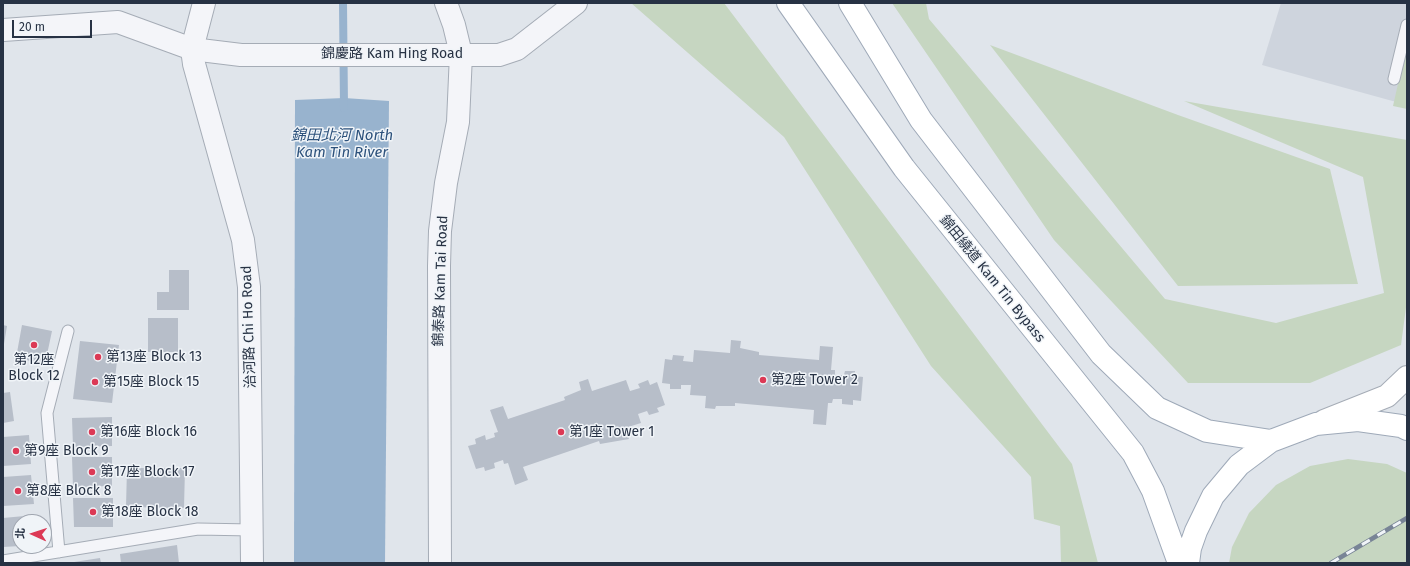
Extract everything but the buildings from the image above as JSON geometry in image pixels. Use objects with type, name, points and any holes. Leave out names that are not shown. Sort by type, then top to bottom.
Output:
[{"type":"main road","name":"錦田繞道 Kam Tin Bypass","points":[[788,3],[904,168],[1133,453],[1153,491],[1179,563]]},
{"type":"main road","points":[[850,3],[921,120],[1102,354],[1157,408],[1207,431],[1271,441]]},
{"type":"main road","points":[[1188,563],[1196,531],[1213,496],[1239,465],[1271,441],[1387,396],[1407,378]]},
{"type":"main road","points":[[1316,424],[1358,420],[1401,426],[1407,429]]},
{"type":"street","name":"治河路 Chi Ho Road","points":[[204,3],[192,49],[194,64],[243,240],[247,262],[251,320],[252,563]]},
{"type":"street","name":"錦泰路 Kam Tai Road","points":[[440,563],[440,238],[446,183],[458,122],[461,54],[454,25],[446,3]]},
{"type":"street","name":"錦慶路 Kam Hing Road","points":[[3,30],[118,22],[192,49],[241,55],[499,55],[517,48],[576,3]]},
{"type":"lane","points":[[1394,79],[1407,25]]},
{"type":"lane","points":[[59,552],[47,413],[68,331]]},
{"type":"lane","points":[[3,561],[198,529],[252,530]]},
{"type":"shaded area","points":[[1281,3],[1407,3],[1407,105],[1262,65]]},
{"type":"green space","points":[[631,3],[724,3],[1072,464],[1098,563],[1061,563],[1060,526],[1034,519],[1031,477],[931,366],[784,137]]},
{"type":"green space","points":[[892,3],[926,3],[929,19],[1165,299],[1276,323],[1384,293],[1363,177],[1184,101],[1407,140],[1407,300],[1401,345],[1310,383],[1188,383],[1054,240]]},
{"type":"green space","points":[[1407,44],[1407,109],[1393,106]]},
{"type":"green space","points":[[990,45],[1178,115],[1330,169],[1358,284],[1178,286]]},
{"type":"green space","points":[[1348,459],[1387,464],[1407,473],[1407,563],[1229,563],[1232,547],[1249,513],[1276,485],[1310,466]]},
{"type":"water","name":"錦田北河 North Kam Tin River","points":[[344,98],[389,101],[385,563],[294,563],[295,100]]},
{"type":"waterway","name":"錦田北河 North Kam Tin River","points":[[343,3],[344,108]]},
{"type":"railway","points":[[1331,563],[1407,518]]},
{"type":"place","name":"第12座 Block 12","points":[[34,345]]},
{"type":"place","name":"第13座 Block 13","points":[[98,357]]},
{"type":"place","name":"第2座 Tower 2","points":[[763,380]]},
{"type":"place","name":"第15座 Block 15","points":[[95,382]]},
{"type":"place","name":"第16座 Block 16","points":[[92,432]]},
{"type":"place","name":"第1座 Tower 1","points":[[561,432]]},
{"type":"place","name":"第9座 Block 9","points":[[16,451]]},
{"type":"place","name":"第17座 Block 17","points":[[92,472]]},
{"type":"place","name":"第8座 Block 8","points":[[18,491]]},
{"type":"place","name":"第18座 Block 18","points":[[93,512]]}]
